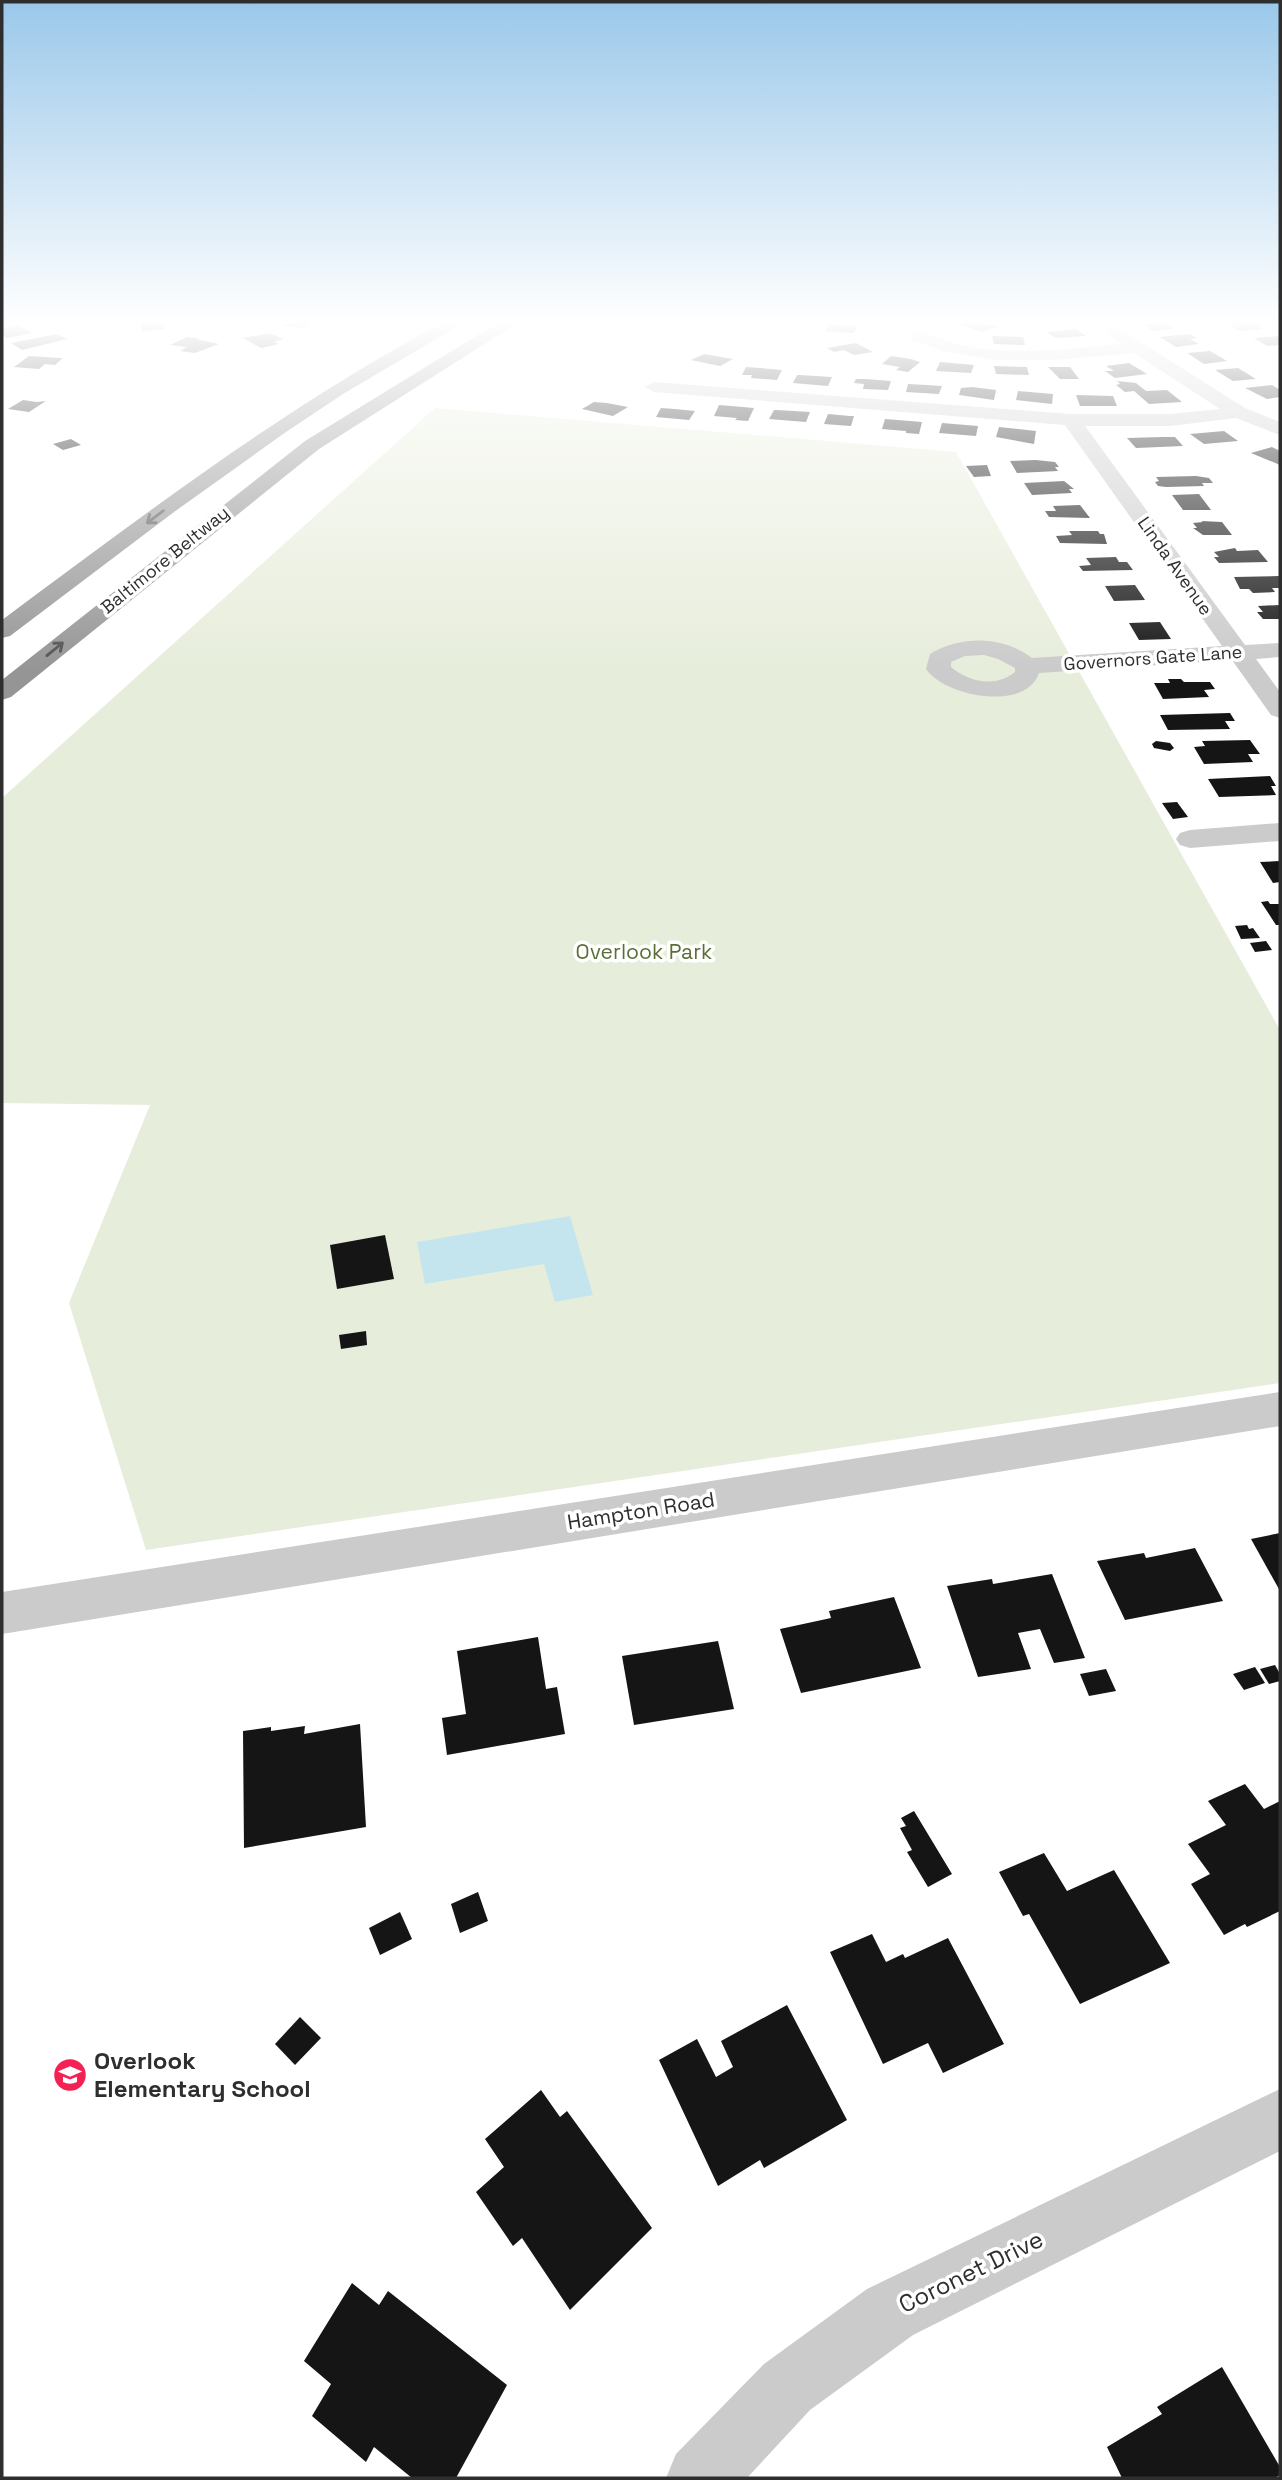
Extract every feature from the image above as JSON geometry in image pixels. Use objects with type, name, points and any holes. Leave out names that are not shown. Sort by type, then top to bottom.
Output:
[{"type":"highway","name":"Baltimore Beltway","points":[[2,631],[264,438]]},
{"type":"highway","name":"Baltimore Beltway","points":[[2,692],[324,438]]},
{"type":"street","name":"Linda Avenue","points":[[1084,438],[1280,710]]},
{"type":"street","name":"Governors Gate Lane","points":[[1027,666],[1280,650]]},
{"type":"street","points":[[1190,839],[1280,832]]},
{"type":"street","name":"Hampton Road","points":[[2,1613],[1280,1409]]},
{"type":"street","name":"Coronet Drive","points":[[700,2478],[787,2387],[890,2312],[1280,2119]]},
{"type":"green space","name":"Overlook Park","points":[[402,438],[787,438],[956,452],[1280,1030],[1280,1383],[146,1550],[69,1303],[150,1105],[2,1103],[2,798]]},
{"type":"water","points":[[570,1216],[593,1295],[555,1302],[544,1264],[425,1284],[417,1242]]},
{"type":"building","points":[[1000,438],[1035,438],[1034,444]]},
{"type":"building","points":[[1127,438],[1176,438],[1183,446],[1136,448]]},
{"type":"building","points":[[1195,438],[1233,438],[1238,441],[1204,444]]},
{"type":"building","points":[[71,439],[81,445],[63,450],[53,444]]},
{"type":"building","points":[[1272,447],[1280,451],[1280,465],[1251,453]]},
{"type":"building","points":[[1010,461],[1055,462],[1059,467],[1055,467],[1058,471],[1017,473]]},
{"type":"building","points":[[987,465],[991,476],[974,477],[966,466]]},
{"type":"building","points":[[1156,477],[1209,478],[1213,483],[1202,483],[1204,486],[1166,487],[1158,486],[1155,482],[1159,481]]},
{"type":"building","points":[[1064,481],[1074,489],[1069,489],[1072,493],[1032,495],[1024,483]]},
{"type":"building","points":[[1199,494],[1211,510],[1183,510],[1172,495]]},
{"type":"building","points":[[1080,505],[1090,518],[1049,517],[1045,511],[1056,511],[1053,506]]},
{"type":"building","points":[[1201,521],[1222,522],[1232,535],[1203,535],[1193,528],[1197,528],[1193,523],[1203,522]]},
{"type":"building","points":[[1069,531],[1098,531],[1104,534],[1107,544],[1060,543],[1056,536],[1072,535]]},
{"type":"building","points":[[1235,548],[1237,551],[1258,550],[1268,562],[1219,563],[1214,557],[1219,557],[1214,552]]},
{"type":"building","points":[[1116,557],[1119,562],[1127,562],[1133,570],[1083,571],[1079,566],[1091,565],[1086,558]]},
{"type":"building","points":[[1280,576],[1280,588],[1272,588],[1275,592],[1253,593],[1249,589],[1240,589],[1234,577]]},
{"type":"building","points":[[1135,585],[1145,600],[1114,601],[1105,586]]},
{"type":"building","points":[[1280,605],[1280,619],[1263,619],[1257,612],[1263,612],[1258,606]]},
{"type":"building","points":[[1160,622],[1171,639],[1139,640],[1129,623]]},
{"type":"building","points":[[1168,679],[1210,682],[1215,689],[1204,690],[1209,697],[1163,699],[1154,683],[1170,683]]},
{"type":"building","points":[[1230,713],[1235,721],[1225,721],[1230,729],[1168,730],[1160,715]]},
{"type":"building","points":[[1250,740],[1260,754],[1248,754],[1253,762],[1204,764],[1194,747],[1205,746],[1202,741]]},
{"type":"building","points":[[1156,741],[1170,743],[1174,748],[1170,751],[1154,748],[1152,744]]},
{"type":"building","points":[[1270,776],[1276,786],[1271,786],[1276,795],[1219,797],[1208,779]]},
{"type":"building","points":[[1177,802],[1188,817],[1173,819],[1162,803]]},
{"type":"building","points":[[1280,861],[1280,882],[1273,883],[1260,862]]},
{"type":"building","points":[[1268,901],[1270,904],[1280,904],[1280,925],[1276,925],[1261,902]]},
{"type":"building","points":[[1247,925],[1249,929],[1253,928],[1260,938],[1241,939],[1235,926]]},
{"type":"building","points":[[1266,941],[1272,950],[1255,952],[1250,943]]},
{"type":"building","points":[[385,1235],[394,1279],[337,1289],[330,1245]]},
{"type":"building","points":[[366,1331],[367,1345],[341,1349],[339,1335]]},
{"type":"building","points":[[1280,1533],[1280,1591],[1251,1539]]},
{"type":"building","points":[[1195,1548],[1223,1601],[1125,1620],[1097,1561],[1144,1553],[1146,1558]]},
{"type":"building","points":[[1052,1574],[1085,1658],[1054,1663],[1040,1629],[1018,1633],[1031,1669],[978,1677],[947,1586],[992,1579],[993,1584]]},
{"type":"building","points":[[894,1597],[921,1668],[801,1693],[780,1629],[831,1618],[829,1611]]},
{"type":"building","points":[[538,1637],[546,1689],[557,1687],[565,1734],[447,1755],[442,1718],[466,1714],[457,1651]]},
{"type":"building","points":[[718,1641],[734,1709],[634,1725],[622,1656]]},
{"type":"building","points":[[1275,1665],[1280,1681],[1269,1684],[1260,1669]]},
{"type":"building","points":[[1255,1667],[1265,1683],[1244,1690],[1233,1674]]},
{"type":"building","points":[[1106,1669],[1116,1691],[1089,1696],[1080,1674]]},
{"type":"building","points":[[360,1724],[366,1827],[244,1848],[243,1731],[271,1727],[271,1731],[305,1726],[304,1734]]},
{"type":"building","points":[[1245,1784],[1264,1809],[1280,1801],[1280,1911],[1224,1935],[1191,1884],[1210,1874],[1188,1844],[1226,1825],[1208,1801]]},
{"type":"building","points":[[914,1811],[952,1874],[928,1887],[907,1852],[912,1850],[900,1828],[906,1826],[901,1818]]},
{"type":"building","points":[[1044,1853],[1067,1891],[1114,1870],[1170,1963],[1080,2004],[1029,1914],[1023,1916],[999,1872]]},
{"type":"building","points":[[478,1892],[488,1921],[460,1933],[451,1904]]},
{"type":"building","points":[[400,1912],[412,1939],[380,1955],[369,1928]]},
{"type":"building","points":[[872,1934],[886,1962],[903,1954],[905,1958],[948,1938],[1004,2044],[943,2073],[928,2043],[883,2064],[830,1952]]},
{"type":"building","points":[[787,2005],[847,2120],[764,2168],[760,2160],[718,2186],[659,2060],[697,2039],[716,2077],[733,2067],[721,2041]]},
{"type":"building","points":[[300,2017],[321,2038],[295,2065],[275,2044]]},
{"type":"building","points":[[541,2090],[560,2117],[567,2111],[652,2228],[570,2310],[522,2238],[513,2246],[476,2192],[504,2167],[485,2139]]},
{"type":"building","points":[[352,2283],[379,2305],[388,2291],[507,2385],[456,2478],[412,2478],[374,2447],[366,2462],[312,2416],[331,2384],[304,2361]]},
{"type":"building","points":[[1222,2367],[1280,2467],[1280,2475],[1275,2478],[1122,2478],[1107,2447],[1162,2414],[1157,2407]]},
{"type":"place","name":"Overlook Elementary School","points":[[70,2075]]}]
